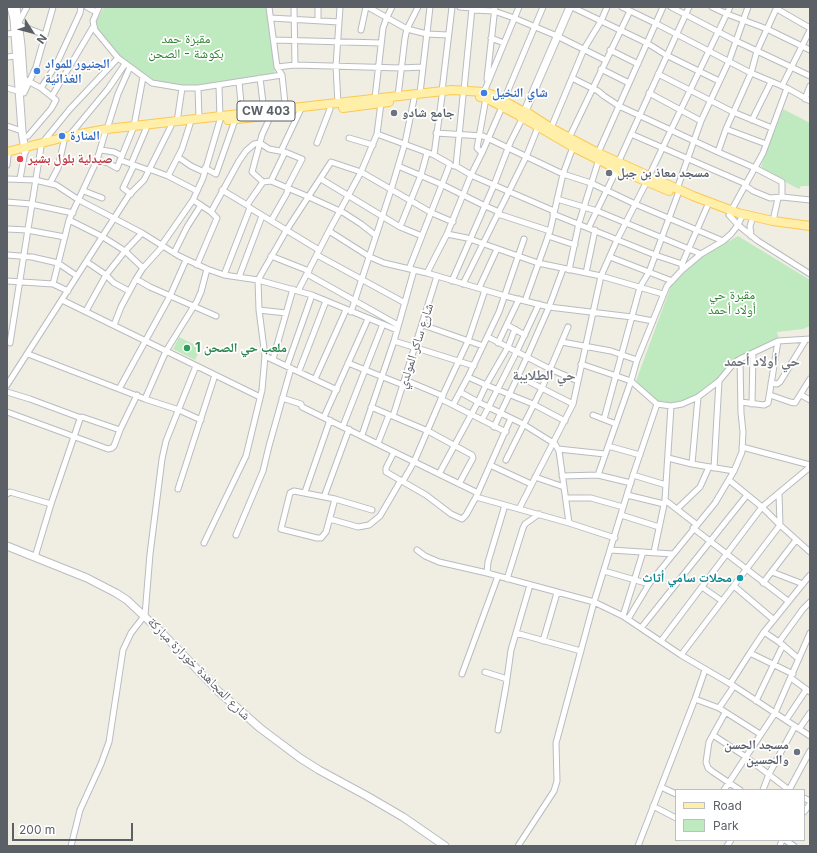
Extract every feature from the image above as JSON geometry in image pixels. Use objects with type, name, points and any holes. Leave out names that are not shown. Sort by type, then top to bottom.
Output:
[{"type":"main road","name":"CW 403","points":[[286,111],[361,106],[378,100],[420,93],[442,94],[486,92],[524,115],[551,128],[618,166],[707,207],[730,213]]},
{"type":"main road","name":"CW 403","points":[[7,155],[42,144],[106,131],[174,124],[190,124],[242,114],[267,113],[378,100],[414,99],[442,94]]},
{"type":"main road","name":"CW 403","points":[[133,128],[146,129],[199,119],[220,118],[235,120],[267,113]]},
{"type":"main road","name":"CW 403","points":[[524,115],[538,128],[573,147],[598,156]]},
{"type":"main road","name":"CW 403","points":[[677,192],[730,213],[741,220],[752,219],[810,226]]},
{"type":"main road","name":"CW 403","points":[[752,219],[810,230]]},
{"type":"street","points":[[11,7],[11,33],[22,93],[27,148],[20,179]]},
{"type":"street","points":[[16,7],[26,80]]},
{"type":"street","points":[[19,24],[27,7]]},
{"type":"street","points":[[22,93],[26,80],[36,67],[53,7]]},
{"type":"street","points":[[41,88],[56,65],[80,13],[81,7]]},
{"type":"street","points":[[52,96],[93,27],[93,18],[97,9],[87,7]]},
{"type":"street","points":[[269,7],[277,67],[282,75],[286,111]]},
{"type":"street","points":[[294,7],[295,66]]},
{"type":"street","points":[[318,7],[318,20]]},
{"type":"street","points":[[338,104],[336,66],[340,7]]},
{"type":"street","points":[[361,30],[367,7],[407,29],[427,34],[448,35]]},
{"type":"street","points":[[273,359],[286,313],[296,290],[308,272],[339,211],[349,195],[373,145],[376,134],[379,67],[383,28],[392,7]]},
{"type":"street","points":[[398,96],[407,29],[418,7]]},
{"type":"street","points":[[420,93],[430,7]]},
{"type":"street","points":[[434,155],[452,7]]},
{"type":"street","points":[[460,7],[495,9],[557,36],[605,60]]},
{"type":"street","points":[[486,92],[519,7]]},
{"type":"street","points":[[427,273],[453,222],[471,174],[482,153],[543,7]]},
{"type":"street","points":[[452,281],[494,185],[508,148],[571,7],[647,43],[666,55],[719,80]]},
{"type":"street","points":[[551,128],[584,49],[601,22],[607,7]]},
{"type":"street","points":[[622,7],[729,61],[751,74],[784,87],[808,100],[810,86]]},
{"type":"street","points":[[569,270],[579,223],[598,156],[663,7]]},
{"type":"street","points":[[670,7],[736,41],[810,76]]},
{"type":"street","points":[[589,228],[689,7]]},
{"type":"street","points":[[712,7],[743,21],[767,29],[810,50]]},
{"type":"street","points":[[519,509],[573,404],[601,276],[625,223],[664,148],[730,7]]},
{"type":"street","points":[[604,419],[623,355],[640,287],[649,272],[669,217],[687,158],[701,121],[729,61],[748,7]]},
{"type":"street","points":[[456,166],[472,8]]},
{"type":"street","points":[[718,152],[733,112],[751,74],[757,51],[777,8],[810,29],[791,68],[766,144],[755,168],[730,213]]},
{"type":"street","points":[[482,153],[477,148],[486,92],[495,9]]},
{"type":"street","points":[[569,138],[605,60],[630,11]]},
{"type":"street","points":[[271,18],[294,18],[339,22]]},
{"type":"street","points":[[19,24],[45,35]]},
{"type":"street","points":[[93,27],[105,44],[118,58],[155,84],[182,88],[198,88],[282,75]]},
{"type":"street","points":[[491,38],[504,43]]},
{"type":"street","points":[[274,40],[381,43]]},
{"type":"street","points":[[610,50],[638,64]]},
{"type":"street","points":[[7,57],[16,56]]},
{"type":"street","points":[[10,343],[31,204],[42,144],[70,109],[118,58]]},
{"type":"street","points":[[53,284],[69,220],[101,150],[128,66]]},
{"type":"street","points":[[50,183],[58,168],[66,139],[128,66]]},
{"type":"street","points":[[277,67],[423,67]]},
{"type":"street","points":[[601,69],[629,83]]},
{"type":"street","points":[[658,74],[733,112],[772,128]]},
{"type":"street","points":[[97,160],[108,163],[117,168],[133,128],[143,77]]},
{"type":"street","points":[[260,78],[267,113],[252,172],[263,182],[271,181],[339,211],[361,224],[375,235]]},
{"type":"street","points":[[572,78],[601,92],[604,96],[619,106],[755,168],[782,182],[780,198],[773,221]]},
{"type":"street","points":[[25,134],[56,102],[56,99],[52,96],[26,80]]},
{"type":"street","points":[[239,82],[242,114]]},
{"type":"street","points":[[752,120],[771,82]]},
{"type":"street","points":[[114,325],[136,279],[143,268],[162,246],[193,200],[197,191],[205,170],[220,118],[219,85]]},
{"type":"street","points":[[7,88],[22,93]]},
{"type":"street","points":[[7,385],[114,218],[131,194],[143,183],[174,124],[182,88]]},
{"type":"street","points":[[198,88],[199,119]]},
{"type":"street","points":[[649,93],[701,121]]},
{"type":"street","points":[[315,379],[354,301],[370,257],[375,235],[398,166],[414,99]]},
{"type":"street","points":[[317,143],[330,109]]},
{"type":"street","points":[[271,181],[300,111]]},
{"type":"street","points":[[178,157],[190,166],[216,174],[235,120]]},
{"type":"street","points":[[168,176],[182,149],[190,124]]},
{"type":"street","points":[[7,126],[25,134]]},
{"type":"street","points":[[463,284],[526,157],[538,128]]},
{"type":"street","points":[[131,194],[123,188],[146,129]]},
{"type":"street","points":[[726,129],[766,144]]},
{"type":"street","points":[[436,133],[480,136],[488,139],[563,174],[591,183],[635,204],[723,241]]},
{"type":"street","points":[[376,134],[434,155],[508,192],[682,267]]},
{"type":"street","points":[[631,134],[746,185],[770,198],[810,200]]},
{"type":"street","points":[[349,138],[373,145]]},
{"type":"street","points":[[211,212],[222,190],[246,151],[254,144],[260,143],[269,149],[302,159],[287,193],[271,221]]},
{"type":"street","points":[[525,301],[549,234],[563,174],[573,147]]},
{"type":"street","points":[[101,150],[114,152],[132,164],[168,176],[197,191]]},
{"type":"street","points":[[400,227],[421,175],[427,153]]},
{"type":"street","points":[[7,155],[7,165]]},
{"type":"street","points":[[204,543],[246,456],[260,397],[265,356],[259,310],[258,280],[286,231],[332,162],[361,172],[411,201],[453,222]]},
{"type":"street","points":[[362,435],[394,341],[422,236],[450,164]]},
{"type":"street","points":[[398,166],[443,184],[498,213],[575,245]]},
{"type":"street","points":[[7,179],[35,180],[56,185],[79,200],[114,218],[186,260],[207,269],[296,290],[312,295],[368,319],[397,327]]},
{"type":"street","points":[[321,179],[400,227],[422,236]]},
{"type":"street","points":[[224,274],[248,206],[263,182]]},
{"type":"street","points":[[84,190],[102,198]]},
{"type":"street","points":[[222,190],[361,280],[404,303]]},
{"type":"street","points":[[557,199],[597,211],[700,254]]},
{"type":"street","points":[[193,200],[217,218],[197,265]]},
{"type":"street","points":[[7,202],[31,204],[72,213]]},
{"type":"street","points":[[174,253],[201,205]]},
{"type":"street","points":[[598,475],[637,360],[663,294],[667,286],[682,267],[688,249],[707,207]]},
{"type":"street","points":[[239,277],[262,216]]},
{"type":"street","points":[[751,236],[752,219]]},
{"type":"street","points":[[69,220],[103,237],[125,251],[143,268]]},
{"type":"street","points":[[682,267],[700,254],[723,241],[731,234],[741,220],[751,236],[767,248],[810,274]]},
{"type":"street","points":[[7,229],[27,230],[65,237]]},
{"type":"street","points":[[586,273],[595,230]]},
{"type":"street","points":[[329,231],[370,257],[384,263],[427,273],[505,296],[549,307],[632,316],[653,321]]},
{"type":"street","points":[[86,311],[106,275],[125,251],[142,234]]},
{"type":"street","points":[[447,234],[470,240],[538,263],[601,276],[663,294]]},
{"type":"street","points":[[453,405],[488,337],[505,296],[524,240]]},
{"type":"street","points":[[480,288],[497,250]]},
{"type":"street","points":[[7,255],[23,256],[58,263],[77,276]]},
{"type":"street","points":[[271,256],[308,272],[397,327]]},
{"type":"street","points":[[610,256],[672,281]]},
{"type":"street","points":[[119,389],[170,296],[186,260]]},
{"type":"street","points":[[87,262],[106,275],[114,283],[129,291]]},
{"type":"street","points":[[145,399],[166,350],[194,306],[201,292],[207,269]]},
{"type":"street","points":[[494,427],[549,307],[563,269]]},
{"type":"street","name":"شارع ساكر المولدي","points":[[378,443],[391,416],[404,382],[437,276]]},
{"type":"street","points":[[136,279],[150,287],[216,316]]},
{"type":"street","points":[[7,281],[53,284],[68,291]]},
{"type":"street","points":[[330,519],[358,527],[369,525],[380,516],[414,462],[468,341],[485,290]]},
{"type":"street","points":[[236,535],[263,471],[289,367],[312,295]]},
{"type":"street","points":[[498,343],[518,299]]},
{"type":"street","points":[[62,300],[260,397]]},
{"type":"street","points":[[299,372],[326,301]]},
{"type":"street","points":[[482,420],[525,335],[538,304]]},
{"type":"street","points":[[259,310],[286,313]]},
{"type":"street","points":[[324,417],[368,319]]},
{"type":"street","points":[[343,426],[382,324]]},
{"type":"street","points":[[423,325],[483,346]]},
{"type":"street","points":[[507,325],[525,335]]},
{"type":"street","points":[[506,460],[542,388],[568,327]]},
{"type":"street","points":[[439,474],[508,347],[515,329]]},
{"type":"street","points":[[488,337],[550,369],[578,381]]},
{"type":"street","points":[[394,341],[474,366]]},
{"type":"street","points":[[582,364],[630,381],[657,404],[671,406],[682,404],[698,397],[719,381],[734,363],[740,359],[778,341],[806,341]]},
{"type":"street","points":[[741,402],[766,404],[769,401],[778,341]]},
{"type":"street","points":[[771,383],[777,384],[780,382],[806,341]]},
{"type":"street","points":[[562,342],[601,349],[637,360]]},
{"type":"street","points":[[752,404],[753,353]]},
{"type":"street","points":[[28,354],[145,399],[179,410],[201,420]]},
{"type":"street","points":[[265,356],[337,390]]},
{"type":"street","points":[[628,619],[649,584],[718,499],[734,471],[742,452],[743,432],[740,359]]},
{"type":"street","points":[[348,363],[382,377],[404,382],[442,397],[470,415],[506,432]]},
{"type":"street","points":[[71,846],[80,810],[101,764],[109,742],[123,650],[132,633],[145,615],[150,554],[162,459],[166,441],[196,366]]},
{"type":"street","points":[[178,489],[215,375]]},
{"type":"street","points":[[518,376],[573,404]]},
{"type":"street","points":[[468,377],[533,404],[565,421]]},
{"type":"street","points":[[770,395],[794,403],[798,401],[810,379]]},
{"type":"street","points":[[677,510],[700,487],[711,467],[719,381]]},
{"type":"street","points":[[7,392],[120,430]]},
{"type":"street","points":[[460,392],[523,424],[554,443],[558,449],[569,523]]},
{"type":"street","points":[[7,412],[110,449],[114,446],[136,395]]},
{"type":"street","points":[[801,395],[810,400]]},
{"type":"street","points":[[692,464],[698,397]]},
{"type":"street","points":[[282,398],[301,404],[302,407],[378,443],[459,484],[477,495],[505,505],[615,538]]},
{"type":"street","points":[[518,846],[554,791],[556,781],[556,743],[594,602],[615,538],[633,475],[657,404]]},
{"type":"street","points":[[654,552],[660,527],[666,485],[671,406]]},
{"type":"street","points":[[371,407],[428,431],[473,456],[459,484]]},
{"type":"street","points":[[593,415],[616,424]]},
{"type":"street","points":[[35,556],[51,504],[81,418]]},
{"type":"street","points":[[394,452],[385,470],[388,473],[426,495],[447,512],[462,519],[466,515],[477,495],[511,418]]},
{"type":"street","points":[[305,492],[330,420]]},
{"type":"street","points":[[324,497],[349,429]]},
{"type":"street","points":[[608,446],[640,455]]},
{"type":"street","points":[[742,447],[810,466]]},
{"type":"street","points":[[558,449],[605,454]]},
{"type":"street","points":[[668,458],[692,464],[734,471]]},
{"type":"street","points":[[490,465],[531,484]]},
{"type":"street","points":[[661,641],[762,507],[810,466]]},
{"type":"street","points":[[562,476],[598,475],[631,483]]},
{"type":"street","points":[[633,475],[666,485]]},
{"type":"street","points":[[535,477],[564,487]]},
{"type":"street","points":[[729,480],[762,507],[810,552]]},
{"type":"street","points":[[335,499],[326,532],[320,538],[281,529],[290,493],[294,490],[335,499],[372,510]]},
{"type":"street","points":[[7,494],[10,492],[51,504]]},
{"type":"street","points":[[681,655],[780,525],[779,494]]},
{"type":"street","points":[[627,495],[664,502],[677,510],[709,541],[788,602]]},
{"type":"street","points":[[641,628],[747,495]]},
{"type":"street","points":[[566,498],[591,498],[623,507]]},
{"type":"street","points":[[487,573],[488,562],[505,505]]},
{"type":"street","points":[[507,579],[523,528],[525,524],[539,514]]},
{"type":"street","points":[[621,515],[660,527]]},
{"type":"street","points":[[763,583],[796,540]]},
{"type":"street","name":"شارع المجاهدة خورارة مباركة","points":[[7,546],[35,556],[106,587],[127,600],[145,615],[218,691],[260,728],[307,762],[404,817],[445,846]]},
{"type":"street","points":[[417,550],[425,556],[439,562],[487,573],[594,602],[628,619],[681,655],[756,700],[810,736]]},
{"type":"street","points":[[611,550],[673,554]]},
{"type":"street","points":[[623,616],[642,552]]},
{"type":"street","points":[[604,571],[649,584]]},
{"type":"street","points":[[772,572],[803,584]]},
{"type":"street","points":[[719,708],[750,653],[764,632],[810,575]]},
{"type":"street","points":[[462,674],[498,576]]},
{"type":"street","points":[[498,730],[511,650],[530,585]]},
{"type":"street","points":[[734,586],[774,620]]},
{"type":"street","points":[[702,587],[722,601]]},
{"type":"street","points":[[543,641],[557,593]]},
{"type":"street","points":[[756,700],[773,665],[781,644],[803,610],[810,602]]},
{"type":"street","points":[[764,632],[799,659]]},
{"type":"street","points":[[516,633],[581,652]]},
{"type":"street","points":[[725,789],[775,713],[810,633]]},
{"type":"street","points":[[750,653],[792,676],[808,691],[786,720]]},
{"type":"street","points":[[638,846],[705,670]]},
{"type":"street","points":[[485,672],[507,679]]},
{"type":"street","points":[[695,699],[719,708],[760,734]]},
{"type":"street","points":[[725,713],[708,747],[706,762],[708,768],[739,789]]},
{"type":"street","points":[[763,789],[769,774],[797,728],[810,713]]},
{"type":"street","points":[[713,735],[746,757],[788,789]]},
{"type":"street","points":[[790,789],[810,751]]},
{"type":"street","points":[[661,787],[675,794]]},
{"type":"street","points":[[653,806],[675,817]]},
{"type":"green space","name":"مقبرة حمد بكوشة - الصحن","points":[[104,7],[267,7],[275,74],[198,87],[178,86],[151,80],[121,57],[97,29],[97,20]]},
{"type":"green space","points":[[783,109],[810,123],[810,186],[801,186],[799,189],[764,171],[761,166]]},
{"type":"green space","name":"مقبرة حي أولاد أحمد","points":[[738,236],[810,280],[810,326],[803,329],[777,332],[779,339],[736,360],[718,381],[680,406],[660,408],[639,388],[636,381],[671,286],[699,258]]},
{"type":"green space","name":"ملعب حي الصحن 1","points":[[179,337],[201,348],[195,360],[173,349]]},
{"type":"place","name":"الجنيور للمواد الغذائية","points":[[37,71]]},
{"type":"place","name":"شاي النخيل","points":[[484,93]]},
{"type":"place","name":"جامع شادو","points":[[394,113]]},
{"type":"place","name":"المنارة","points":[[62,136]]},
{"type":"place","name":"صيدلية بلول بشير","points":[[20,159]]},
{"type":"place","name":"مسجد معاذ بن جبل","points":[[609,173]]},
{"type":"place","name":"ملعب حي الصحن 1","points":[[187,348]]},
{"type":"place","name":"محلات سامي أثاث","points":[[740,578]]},
{"type":"place","name":"مسجد الحسن والحسين","points":[[797,752]]},
{"type":"district","name":"حي أولاد أحمد","points":[[762,362]]},
{"type":"district","name":"حي الطلايبة","points":[[544,376]]}]
